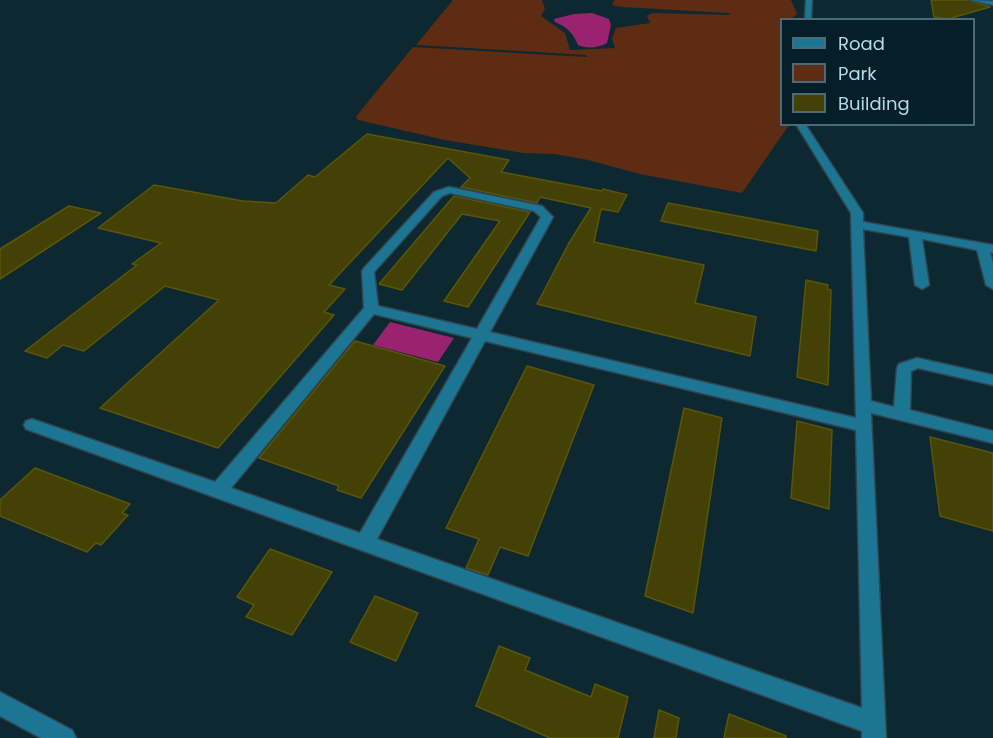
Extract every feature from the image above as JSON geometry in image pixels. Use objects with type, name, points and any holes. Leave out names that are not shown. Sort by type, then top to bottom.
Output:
[{"type":"street","points":[[808,18],[809,0]]},
{"type":"street","points":[[973,0],[993,3]]},
{"type":"street","points":[[32,425],[365,543],[874,731],[857,213],[801,126]]},
{"type":"street","points":[[218,491],[371,309],[369,271],[438,194],[449,190],[538,207],[547,217],[365,543]]},
{"type":"street","points":[[857,224],[987,248],[993,285]]},
{"type":"street","points":[[915,235],[922,285]]},
{"type":"street","points":[[371,309],[864,426]]},
{"type":"street","points":[[902,414],[904,369],[917,363],[993,380]]},
{"type":"street","points":[[863,405],[993,437]]},
{"type":"street","points":[[0,703],[64,738]]},
{"type":"green space","points":[[453,0],[542,0],[545,9],[541,16],[565,33],[570,50],[615,48],[612,39],[616,28],[650,23],[647,16],[652,13],[731,15],[622,7],[612,4],[615,0],[791,0],[797,14],[792,18],[780,18],[780,126],[788,126],[742,193],[640,174],[588,160],[555,154],[523,153],[445,140],[358,120],[356,117],[362,109],[413,47],[587,57],[586,55],[416,45]]},
{"type":"shaded area","points":[[592,13],[609,19],[611,25],[607,43],[596,47],[578,45],[569,31],[554,19],[574,14]]},
{"type":"shaded area","points":[[390,322],[454,338],[438,362],[373,345]]},
{"type":"building","points":[[931,0],[968,0],[990,7],[952,18],[934,17]]},
{"type":"building","points":[[367,134],[509,160],[501,172],[627,195],[618,212],[601,209],[594,242],[704,265],[695,303],[756,317],[750,356],[537,304],[569,243],[591,208],[540,197],[537,203],[461,187],[470,178],[448,158],[329,285],[345,289],[324,312],[334,315],[218,448],[100,408],[219,300],[165,286],[84,351],[63,345],[47,358],[25,351],[137,265],[132,264],[161,243],[98,228],[154,185],[243,201],[276,203],[308,175],[315,177]]},
{"type":"building","points":[[454,196],[530,212],[468,307],[444,301],[500,221],[462,214],[402,290],[379,284]]},
{"type":"building","points":[[668,203],[818,231],[816,251],[661,221]]},
{"type":"building","points":[[69,206],[101,213],[0,279],[0,249]]},
{"type":"building","points":[[806,280],[828,285],[827,289],[831,290],[828,385],[797,377]]},
{"type":"building","points":[[355,341],[445,366],[361,498],[337,490],[339,486],[259,458]]},
{"type":"building","points":[[527,366],[594,385],[528,556],[500,547],[488,575],[466,568],[479,539],[446,528]]},
{"type":"building","points":[[684,408],[722,418],[693,613],[645,596]]},
{"type":"building","points":[[797,421],[832,430],[829,509],[791,498]]},
{"type":"building","points":[[930,437],[993,453],[993,531],[940,516]]},
{"type":"building","points":[[35,468],[130,504],[122,513],[128,515],[101,545],[96,543],[87,552],[0,516],[0,500]]},
{"type":"building","points":[[270,549],[332,572],[292,635],[246,617],[254,605],[237,597]]},
{"type":"building","points":[[375,596],[418,613],[396,661],[350,642]]},
{"type":"building","points":[[499,646],[530,658],[525,670],[591,697],[595,684],[628,697],[618,738],[550,738],[476,706]]},
{"type":"building","points":[[659,710],[679,718],[676,738],[654,738]]},
{"type":"building","points":[[729,714],[786,736],[786,738],[724,738]]}]
